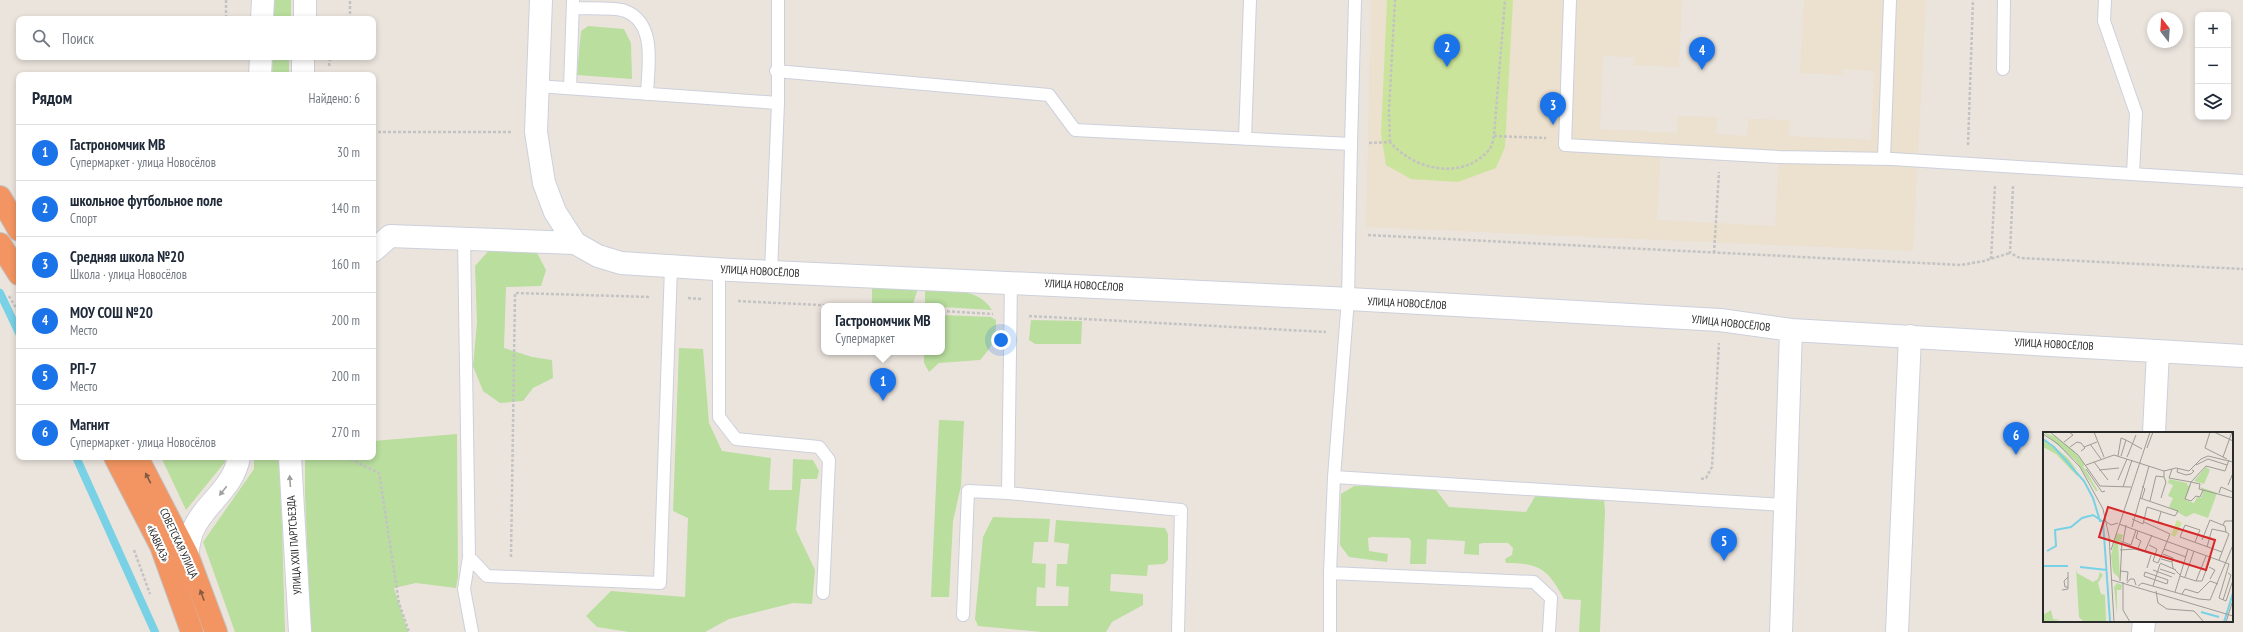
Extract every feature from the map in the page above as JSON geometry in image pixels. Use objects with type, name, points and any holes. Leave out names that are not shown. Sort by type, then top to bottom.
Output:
[{"type":"highway","points":[[0,197],[16,225]]},
{"type":"highway","points":[[0,244],[16,269]]},
{"type":"highway","name":"«КАВКАЗ»","points":[[117,460],[161,546],[192,632]]},
{"type":"highway","name":"СОВЕТСКАЯ УЛИЦА","points":[[139,460],[187,554],[216,632]]},
{"type":"street","points":[[262,16],[263,0]]},
{"type":"street","points":[[305,0],[305,16]]},
{"type":"street","points":[[541,0],[536,132],[544,183],[555,212],[575,243]]},
{"type":"street","points":[[260,72],[261,60]]},
{"type":"street","points":[[303,60],[303,72]]},
{"type":"street","points":[[376,248],[390,236],[575,243]]},
{"type":"street","points":[[0,237],[16,253]]},
{"type":"street","name":"УЛИЦА НОВОСЁЛОВ","points":[[575,243],[598,256],[621,263],[671,267],[719,268],[771,272],[1011,282],[1348,299],[1720,320],[1791,330],[2243,356]]},
{"type":"street","points":[[1781,632],[1784,505],[1791,330]]},
{"type":"street","points":[[1897,632],[1910,336]]},
{"type":"street","points":[[2154,432],[2158,351]]},
{"type":"street","points":[[181,604],[187,554],[192,533],[202,516],[223,491],[237,471],[239,460]]},
{"type":"street","name":"УЛИЦА XXII ПАРТСЪЕЗДА","points":[[290,460],[300,632]]},
{"type":"street","points":[[2143,632],[2144,622]]},
{"type":"lane","points":[[771,272],[778,103],[776,71],[778,0]]},
{"type":"lane","points":[[1245,139],[1250,0]]},
{"type":"lane","points":[[1330,632],[1330,573],[1334,477],[1348,299],[1355,0]]},
{"type":"lane","points":[[1570,0],[1565,145],[1721,154],[1884,159],[2243,180]]},
{"type":"lane","points":[[1884,159],[1890,0]]},
{"type":"lane","points":[[2003,69],[2004,0]]},
{"type":"lane","points":[[2105,0],[2104,21],[2136,113],[2133,174]]},
{"type":"lane","points":[[570,88],[573,4],[625,11],[642,23],[648,39],[647,94]]},
{"type":"lane","points":[[776,71],[1049,95],[1075,130],[1351,144]]},
{"type":"lane","points":[[537,86],[778,103]]},
{"type":"lane","points":[[464,239],[469,557],[464,589],[472,632]]},
{"type":"lane","points":[[469,557],[487,576],[660,583],[671,267]]},
{"type":"lane","points":[[719,268],[719,417],[736,439],[819,447],[829,460],[823,593]]},
{"type":"lane","points":[[1008,492],[1011,282]]},
{"type":"lane","points":[[1334,477],[1784,505]]},
{"type":"lane","points":[[964,615],[968,491],[1008,492],[1181,510],[1178,632]]},
{"type":"lane","points":[[1330,573],[1534,582],[1551,598],[1549,632]]},
{"type":"path","points":[[226,0],[226,16]]},
{"type":"path","points":[[350,0],[350,16]]},
{"type":"path","points":[[1395,0],[1389,111],[1390,142],[1398,151],[1421,165],[1442,169],[1472,163],[1489,150],[1494,136],[1505,0]]},
{"type":"path","points":[[1967,165],[1973,0]]},
{"type":"path","points":[[376,132],[536,132]]},
{"type":"path","points":[[1494,136],[1565,139]]},
{"type":"path","points":[[1351,144],[1390,142]]},
{"type":"path","points":[[1714,253],[1721,154]]},
{"type":"path","points":[[1991,259],[1996,166]]},
{"type":"path","points":[[2010,253],[2014,167]]},
{"type":"path","points":[[1360,235],[1961,265],[1991,259],[2010,253],[2020,258],[2243,269]]},
{"type":"path","points":[[511,577],[515,293],[670,297],[821,305]]},
{"type":"path","points":[[945,311],[1328,333]]},
{"type":"path","points":[[1694,481],[1706,478],[1712,467],[1720,320]]},
{"type":"path","points":[[352,460],[378,473],[400,603],[409,632]]},
{"type":"shaded area","points":[[1371,0],[1387,0],[1381,134],[1505,147],[1513,0],[1682,0],[1679,67],[1634,65],[1634,57],[1603,56],[1600,129],[1677,133],[1678,116],[1717,117],[1716,134],[1747,136],[1748,119],[1790,120],[1789,136],[1871,140],[1874,71],[1843,69],[1843,75],[1800,73],[1804,0],[1926,0],[1913,251],[1366,227]],"holes":[[[1661,151],[1779,157],[1775,226],[1657,220]]]},
{"type":"green space","points":[[274,0],[291,0],[291,16],[274,16]]},
{"type":"green space","points":[[1387,0],[1513,0],[1505,147],[1496,168],[1458,182],[1411,179],[1386,165],[1381,134]]},
{"type":"green space","points":[[588,26],[624,29],[631,43],[632,79],[577,75],[581,31]]},
{"type":"green space","points":[[273,60],[289,60],[289,72],[272,72]]},
{"type":"green space","points":[[492,247],[535,249],[546,270],[541,286],[506,287],[504,348],[532,357],[552,360],[553,378],[533,388],[523,401],[500,403],[483,391],[473,366],[477,323],[475,266]]},
{"type":"green space","points":[[872,287],[918,288],[913,303],[872,303]]},
{"type":"green space","points":[[925,290],[953,291],[979,297],[992,310],[945,307],[945,303],[925,303]]},
{"type":"green space","points":[[945,315],[991,317],[996,320],[993,342],[988,351],[980,360],[939,363],[929,372],[924,363],[924,355],[945,355]]},
{"type":"green space","points":[[1031,320],[1082,321],[1081,344],[1035,344],[1029,340]]},
{"type":"green space","points":[[679,348],[703,349],[709,423],[722,451],[771,458],[769,490],[792,490],[793,459],[813,460],[819,471],[817,479],[801,479],[796,530],[815,570],[812,604],[793,603],[729,619],[705,632],[629,632],[597,627],[586,616],[611,591],[685,597],[688,518],[673,511]]},
{"type":"green space","points":[[939,420],[964,421],[961,486],[953,521],[949,597],[931,597]]},
{"type":"green space","points":[[457,434],[458,577],[456,588],[416,583],[394,588],[408,632],[311,632],[305,495],[305,460],[376,460],[376,441]]},
{"type":"green space","points":[[162,460],[225,460],[225,462],[186,510]]},
{"type":"green space","points":[[254,460],[280,460],[285,632],[235,632],[203,542],[254,469]]},
{"type":"green space","points":[[1354,486],[1434,487],[1449,507],[1526,512],[1537,493],[1604,499],[1605,512],[1600,632],[1579,632],[1581,600],[1564,599],[1548,574],[1535,566],[1518,563],[1506,563],[1505,559],[1512,555],[1513,548],[1508,543],[1479,544],[1479,555],[1464,554],[1465,541],[1427,539],[1426,564],[1410,564],[1411,541],[1409,538],[1372,537],[1368,538],[1369,551],[1388,554],[1387,562],[1349,557],[1340,545],[1341,494]]},
{"type":"green space","points":[[993,517],[1050,519],[1048,542],[1034,542],[1032,563],[1046,564],[1045,588],[1037,587],[1036,606],[1068,606],[1069,587],[1056,586],[1057,564],[1067,564],[1069,544],[1054,542],[1056,520],[1165,528],[1168,534],[1168,560],[1164,564],[1148,565],[1147,576],[1111,574],[1110,591],[1143,594],[1143,605],[1112,622],[1106,632],[1042,632],[978,626],[975,619],[983,537]]},
{"type":"waterway","points":[[0,293],[16,327]]},
{"type":"waterway","points":[[77,460],[155,632]]},
{"type":"place","name":"школьное футбольное поле","points":[[1447,67]]},
{"type":"place","name":"МОУ СОШ №20","points":[[1702,70]]},
{"type":"place","name":"Средняя школа №20","points":[[1553,125]]},
{"type":"place","name":"Гастрономчик МВ","points":[[883,401]]},
{"type":"place","name":"Магнит","points":[[2016,455]]},
{"type":"place","name":"РП-7","points":[[1724,561]]}]
